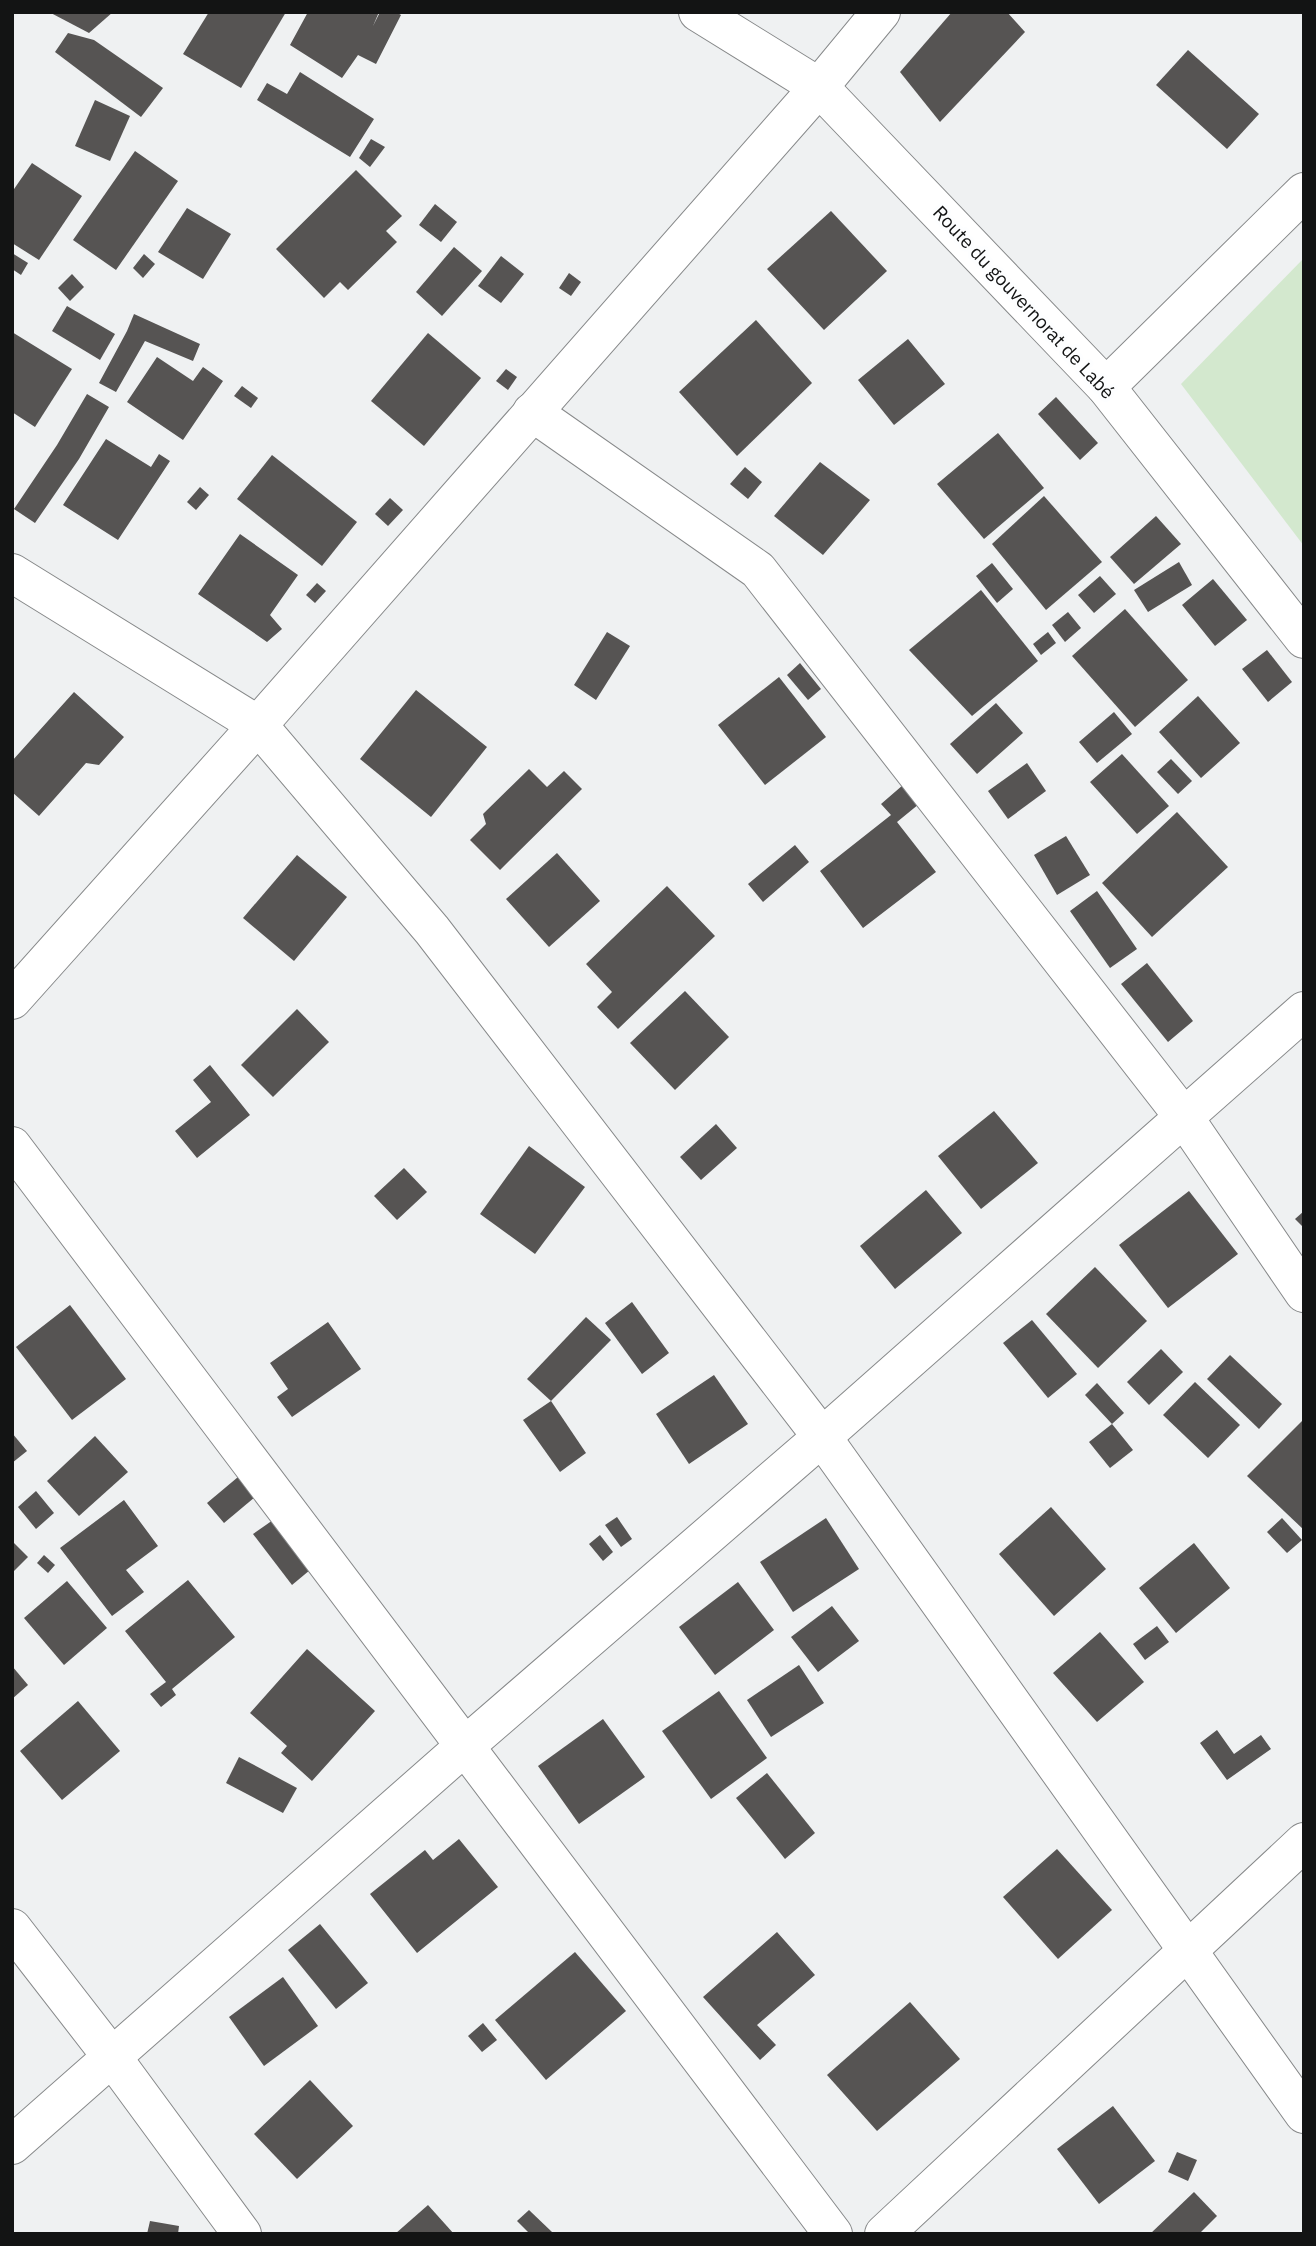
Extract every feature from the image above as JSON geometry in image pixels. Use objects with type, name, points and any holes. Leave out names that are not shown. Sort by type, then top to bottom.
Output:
[{"type":"street","name":"Route du gouvernorat de Labé","points":[[698,12],[819,87],[1106,387],[1304,639]]},
{"type":"street","points":[[12,1000],[258,725],[819,87],[881,12]]},
{"type":"street","points":[[1106,387],[1304,192]]},
{"type":"street","points":[[532,412],[758,570],[1183,1116],[1304,1293]]},
{"type":"street","points":[[12,573],[258,725],[432,930],[822,1437],[1304,2114]]},
{"type":"street","points":[[12,2145],[465,1746],[822,1437],[1304,1011]]},
{"type":"street","points":[[12,1146],[833,2234]]},
{"type":"street","points":[[884,2234],[1304,1842]]},
{"type":"street","points":[[12,1928],[112,2057],[242,2234]]},
{"type":"green space","points":[[1304,258],[1304,546],[1181,384]]},
{"type":"building","points":[[49,12],[113,12],[89,33]]},
{"type":"building","points":[[209,12],[286,12],[241,88],[183,54]]},
{"type":"building","points":[[308,12],[379,12],[373,26],[380,12],[396,12],[401,15],[376,64],[358,55],[342,78],[290,45]]},
{"type":"building","points":[[952,12],[1007,12],[1025,32],[940,122],[900,72]]},
{"type":"building","points":[[68,33],[94,40],[163,88],[141,117],[55,52]]},
{"type":"building","points":[[1188,50],[1259,114],[1227,149],[1156,85]]},
{"type":"building","points":[[300,72],[374,119],[350,157],[257,100],[267,83],[287,94]]},
{"type":"building","points":[[95,100],[130,116],[110,161],[75,146]]},
{"type":"building","points":[[371,139],[385,147],[370,167],[359,158]]},
{"type":"building","points":[[135,151],[178,181],[116,270],[73,240]]},
{"type":"building","points":[[32,163],[82,196],[39,260],[12,243],[12,192]]},
{"type":"building","points":[[356,170],[402,216],[386,231],[397,242],[348,290],[340,282],[324,298],[276,249]]},
{"type":"building","points":[[435,204],[457,222],[441,242],[419,225]]},
{"type":"building","points":[[187,208],[231,234],[203,279],[158,252]]},
{"type":"building","points":[[831,211],[887,271],[824,330],[767,269]]},
{"type":"building","points":[[454,247],[482,271],[442,316],[416,292]]},
{"type":"building","points":[[12,253],[28,263],[21,275],[12,269]]},
{"type":"building","points":[[144,254],[155,264],[143,278],[133,268]]},
{"type":"building","points":[[501,256],[524,274],[501,303],[478,286]]},
{"type":"building","points":[[569,273],[581,282],[571,296],[559,288]]},
{"type":"building","points":[[72,274],[84,287],[70,301],[58,288]]},
{"type":"building","points":[[67,306],[115,334],[100,360],[52,331]]},
{"type":"building","points":[[134,314],[200,344],[193,361],[145,341],[116,392],[99,383]]},
{"type":"building","points":[[756,320],[812,383],[737,456],[679,392]]},
{"type":"building","points":[[12,332],[72,369],[35,427],[12,412]]},
{"type":"building","points":[[428,333],[481,378],[424,446],[371,401]]},
{"type":"building","points":[[908,339],[945,384],[894,425],[858,380]]},
{"type":"building","points":[[157,357],[193,381],[203,367],[223,381],[183,440],[127,402]]},
{"type":"building","points":[[506,369],[517,377],[508,390],[496,381]]},
{"type":"building","points":[[242,386],[258,398],[251,408],[234,396]]},
{"type":"building","points":[[87,394],[109,407],[79,459],[35,523],[14,509]]},
{"type":"building","points":[[1056,397],[1098,443],[1080,460],[1038,414]]},
{"type":"building","points":[[998,433],[1044,488],[984,539],[937,484]]},
{"type":"building","points":[[106,439],[151,467],[159,454],[170,461],[118,540],[63,505]]},
{"type":"building","points":[[272,455],[357,522],[322,566],[237,499]]},
{"type":"building","points":[[820,462],[870,500],[823,555],[774,516]]},
{"type":"building","points":[[745,467],[762,482],[748,499],[730,484]]},
{"type":"building","points":[[200,487],[209,495],[196,510],[187,502]]},
{"type":"building","points":[[1044,496],[1102,562],[1046,610],[992,544]]},
{"type":"building","points":[[390,498],[403,510],[388,526],[375,514]]},
{"type":"building","points":[[1156,516],[1181,544],[1134,584],[1110,557]]},
{"type":"building","points":[[240,534],[298,575],[270,615],[282,629],[267,642],[198,594]]},
{"type":"building","points":[[1179,562],[1192,585],[1148,612],[1134,590]]},
{"type":"building","points":[[992,563],[1013,589],[997,603],[976,576]]},
{"type":"building","points":[[1100,576],[1116,594],[1094,613],[1078,595]]},
{"type":"building","points":[[1213,579],[1247,620],[1215,646],[1182,605]]},
{"type":"building","points":[[317,583],[326,591],[315,603],[306,595]]},
{"type":"building","points":[[981,590],[1038,661],[972,716],[909,650]]},
{"type":"building","points":[[1125,609],[1188,680],[1135,727],[1072,656]]},
{"type":"building","points":[[1068,612],[1081,628],[1065,642],[1052,625]]},
{"type":"building","points":[[607,632],[630,646],[596,700],[574,685]]},
{"type":"building","points":[[1048,632],[1056,643],[1041,655],[1033,644]]},
{"type":"building","points":[[1267,650],[1292,682],[1268,702],[1242,669]]},
{"type":"building","points":[[800,663],[821,689],[808,700],[787,675]]},
{"type":"building","points":[[779,677],[826,737],[765,785],[718,725]]},
{"type":"building","points":[[416,690],[487,747],[431,817],[360,759]]},
{"type":"building","points":[[74,692],[124,737],[99,765],[86,763],[39,816],[12,792],[12,761]]},
{"type":"building","points":[[1198,696],[1240,743],[1201,778],[1159,732]]},
{"type":"building","points":[[996,703],[1023,733],[977,774],[950,744]]},
{"type":"building","points":[[1114,712],[1132,734],[1097,763],[1079,742]]},
{"type":"building","points":[[1122,754],[1169,806],[1137,834],[1090,782]]},
{"type":"building","points":[[1171,759],[1192,781],[1178,794],[1157,772]]},
{"type":"building","points":[[1027,763],[1046,791],[1008,819],[988,791]]},
{"type":"building","points":[[529,769],[547,787],[564,771],[582,789],[500,870],[470,840],[486,824],[483,814]]},
{"type":"building","points":[[903,785],[919,804],[897,822],[936,872],[863,928],[820,871],[891,815],[881,804]]},
{"type":"building","points":[[1177,812],[1228,867],[1152,937],[1102,883]]},
{"type":"building","points":[[1066,836],[1090,875],[1057,895],[1034,855]]},
{"type":"building","points":[[795,845],[809,862],[763,902],[748,884]]},
{"type":"building","points":[[557,853],[600,901],[549,947],[506,899]]},
{"type":"building","points":[[297,855],[347,897],[294,961],[243,918]]},
{"type":"building","points":[[667,886],[715,936],[618,1029],[597,1007],[612,992],[586,964]]},
{"type":"building","points":[[1097,891],[1137,949],[1110,968],[1070,911]]},
{"type":"building","points":[[1147,963],[1193,1021],[1168,1042],[1121,984]]},
{"type":"building","points":[[685,991],[729,1037],[675,1090],[630,1043]]},
{"type":"building","points":[[297,1009],[329,1042],[273,1097],[241,1065]]},
{"type":"building","points":[[210,1065],[250,1115],[197,1158],[175,1131],[211,1102],[193,1080]]},
{"type":"building","points":[[994,1111],[1038,1163],[981,1209],[938,1156]]},
{"type":"building","points":[[716,1124],[737,1148],[701,1180],[680,1157]]},
{"type":"building","points":[[529,1146],[585,1187],[535,1254],[480,1214]]},
{"type":"building","points":[[404,1168],[427,1192],[397,1220],[374,1196]]},
{"type":"building","points":[[926,1190],[962,1233],[895,1289],[860,1246]]},
{"type":"building","points":[[1189,1191],[1238,1254],[1168,1308],[1119,1245]]},
{"type":"building","points":[[1304,1211],[1304,1228],[1295,1219]]},
{"type":"building","points":[[1095,1267],[1147,1321],[1098,1368],[1046,1314]]},
{"type":"building","points":[[632,1302],[669,1353],[642,1374],[605,1323]]},
{"type":"building","points":[[70,1305],[126,1379],[72,1420],[16,1347]]},
{"type":"building","points":[[586,1317],[611,1340],[551,1401],[527,1379]]},
{"type":"building","points":[[1032,1320],[1077,1374],[1048,1398],[1003,1343]]},
{"type":"building","points":[[328,1322],[361,1369],[292,1417],[277,1397],[288,1389],[270,1363]]},
{"type":"building","points":[[1161,1349],[1183,1372],[1149,1405],[1127,1382]]},
{"type":"building","points":[[1230,1355],[1282,1404],[1259,1429],[1207,1379]]},
{"type":"building","points":[[714,1375],[748,1424],[689,1464],[656,1414]]},
{"type":"building","points":[[1195,1382],[1240,1425],[1208,1458],[1163,1415]]},
{"type":"building","points":[[1097,1383],[1124,1413],[1112,1424],[1085,1395]]},
{"type":"building","points":[[551,1401],[586,1453],[560,1472],[523,1420]]},
{"type":"building","points":[[1304,1419],[1304,1530],[1247,1476]]},
{"type":"building","points":[[1112,1424],[1133,1450],[1110,1468],[1089,1442]]},
{"type":"building","points":[[12,1433],[27,1451],[12,1463]]},
{"type":"building","points":[[95,1436],[128,1472],[79,1516],[47,1481]]},
{"type":"building","points":[[238,1477],[255,1497],[224,1523],[207,1503]]},
{"type":"building","points":[[36,1491],[54,1513],[36,1529],[18,1507]]},
{"type":"building","points":[[124,1500],[158,1546],[126,1570],[144,1592],[112,1616],[60,1548]]},
{"type":"building","points":[[1051,1507],[1106,1569],[1054,1616],[999,1554]]},
{"type":"building","points":[[617,1517],[632,1539],[621,1547],[605,1525]]},
{"type":"building","points":[[826,1518],[859,1569],[793,1612],[760,1562]]},
{"type":"building","points":[[1282,1518],[1302,1540],[1287,1553],[1267,1532]]},
{"type":"building","points":[[273,1520],[310,1570],[292,1585],[253,1534]]},
{"type":"building","points":[[600,1535],[613,1552],[603,1561],[589,1544]]},
{"type":"building","points":[[12,1541],[28,1557],[14,1571],[12,1569]]},
{"type":"building","points":[[1194,1543],[1230,1588],[1176,1633],[1139,1588]]},
{"type":"building","points":[[44,1555],[55,1565],[48,1573],[37,1563]]},
{"type":"building","points":[[188,1580],[235,1637],[172,1689],[176,1695],[161,1707],[150,1694],[166,1682],[125,1631]]},
{"type":"building","points":[[67,1581],[107,1628],[64,1665],[24,1618]]},
{"type":"building","points":[[738,1582],[774,1630],[715,1675],[679,1627]]},
{"type":"building","points":[[832,1606],[859,1641],[818,1672],[791,1637]]},
{"type":"building","points":[[1157,1626],[1169,1642],[1145,1660],[1133,1644]]},
{"type":"building","points":[[1100,1632],[1144,1682],[1097,1722],[1053,1673]]},
{"type":"building","points":[[307,1649],[375,1711],[312,1781],[281,1753],[287,1746],[250,1713]]},
{"type":"building","points":[[799,1665],[824,1703],[771,1737],[747,1700]]},
{"type":"building","points":[[12,1666],[28,1685],[12,1699]]},
{"type":"building","points":[[719,1691],[767,1758],[711,1799],[662,1731]]},
{"type":"building","points":[[78,1701],[120,1751],[62,1800],[20,1751]]},
{"type":"building","points":[[603,1719],[645,1777],[579,1824],[538,1766]]},
{"type":"building","points":[[1217,1730],[1234,1754],[1261,1735],[1271,1749],[1227,1780],[1200,1743]]},
{"type":"building","points":[[239,1757],[297,1788],[283,1813],[226,1783]]},
{"type":"building","points":[[767,1773],[815,1833],[785,1859],[736,1798]]},
{"type":"building","points":[[459,1839],[498,1887],[417,1953],[370,1894],[425,1850],[433,1860]]},
{"type":"building","points":[[1057,1849],[1112,1910],[1058,1959],[1003,1897]]},
{"type":"building","points":[[320,1924],[368,1983],[336,2009],[288,1950]]},
{"type":"building","points":[[777,1932],[815,1975],[757,2025],[776,2045],[760,2060],[703,1997]]},
{"type":"building","points":[[575,1952],[626,2011],[546,2080],[495,2020]]},
{"type":"building","points":[[283,1977],[318,2026],[264,2066],[229,2017]]},
{"type":"building","points":[[910,2002],[960,2059],[877,2131],[827,2075]]},
{"type":"building","points":[[483,2023],[497,2040],[482,2052],[468,2036]]},
{"type":"building","points":[[310,2080],[353,2126],[297,2179],[254,2134]]},
{"type":"building","points":[[1113,2106],[1155,2161],[1099,2204],[1057,2149]]},
{"type":"building","points":[[1177,2152],[1197,2160],[1188,2181],[1168,2172]]},
{"type":"building","points":[[1194,2192],[1217,2216],[1199,2234],[1150,2234]]},
{"type":"building","points":[[428,2205],[454,2234],[395,2234]]},
{"type":"building","points":[[529,2210],[552,2232],[550,2234],[530,2234],[517,2221]]},
{"type":"building","points":[[150,2221],[179,2226],[178,2234],[147,2234]]}]
